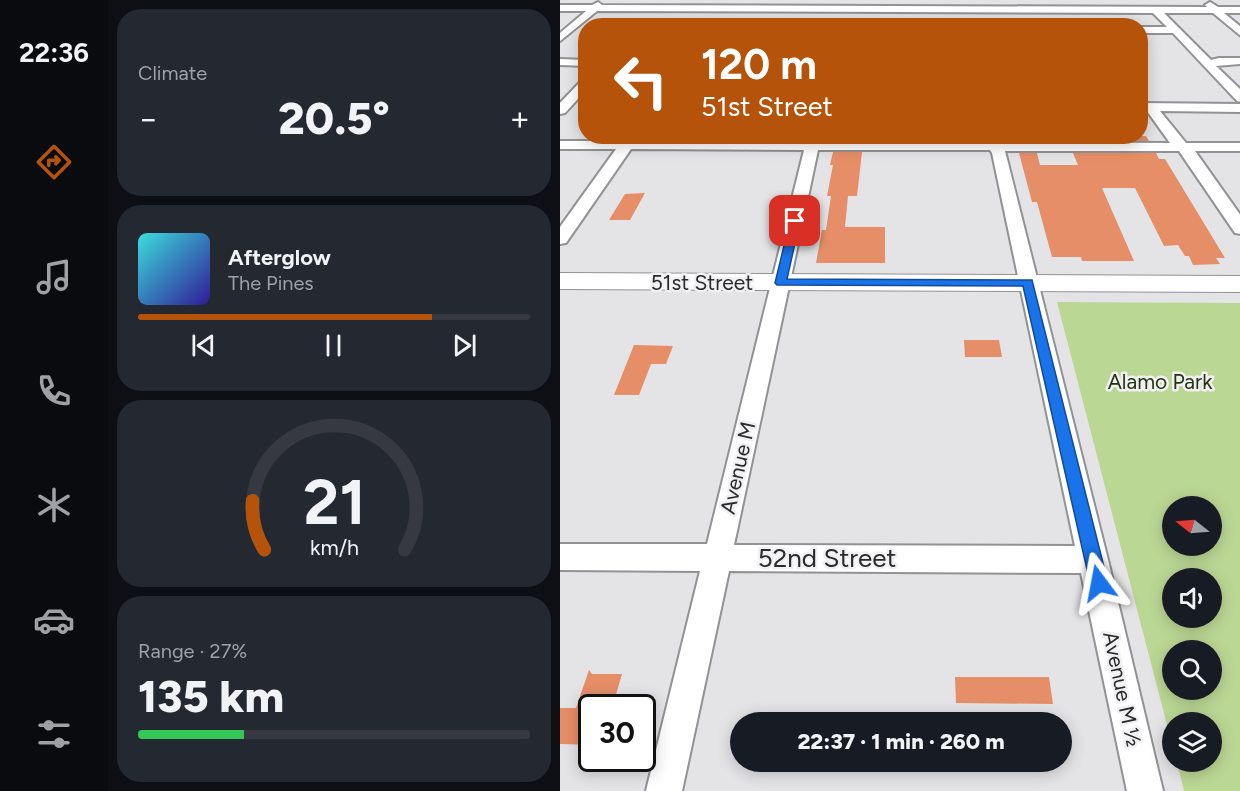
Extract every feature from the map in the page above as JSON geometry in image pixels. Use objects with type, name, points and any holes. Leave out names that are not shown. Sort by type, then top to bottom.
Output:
[{"type":"street","points":[[583,18],[604,0]]},
{"type":"street","points":[[646,18],[663,0]]},
{"type":"street","points":[[1205,0],[1241,33]]},
{"type":"street","points":[[560,8],[1241,10]]},
{"type":"street","points":[[772,18],[776,9]]},
{"type":"street","points":[[1155,9],[1241,98]]},
{"type":"street","points":[[560,38],[578,22]]},
{"type":"street","points":[[1148,30],[1175,30]]},
{"type":"street","points":[[1208,65],[1219,61],[1241,62]]},
{"type":"street","points":[[560,62],[578,63]]},
{"type":"street","points":[[1208,65],[1241,68]]},
{"type":"street","points":[[560,110],[578,91]]},
{"type":"street","points":[[1148,107],[1241,108]]},
{"type":"street","points":[[1148,109],[1182,146],[1241,229]]},
{"type":"street","points":[[560,145],[578,144]]},
{"type":"street","points":[[560,239],[628,144]]},
{"type":"street","points":[[788,144],[856,144]]},
{"type":"street","name":"Avenue M ½","points":[[991,144],[999,152],[1145,791]]},
{"type":"street","points":[[1104,144],[1241,147]]},
{"type":"street","name":"Avenue M","points":[[664,791],[812,145]]},
{"type":"street","name":"51st Street","points":[[560,281],[1241,284]]},
{"type":"street","name":"52nd Street","points":[[560,557],[1094,560]]},
{"type":"green space","name":"Alamo Park","points":[[1057,302],[1240,303],[1240,791],[1184,791],[1179,772],[1222,772],[1222,712],[1164,712]]},
{"type":"building","points":[[833,152],[862,152],[857,196],[848,196],[845,227],[885,227],[885,263],[816,263],[822,230],[826,230],[831,196],[827,196]]},
{"type":"building","points":[[1019,153],[1037,153],[1040,165],[1078,165],[1073,153],[1156,153],[1159,159],[1165,159],[1225,258],[1216,258],[1220,264],[1193,265],[1189,256],[1185,256],[1178,245],[1164,246],[1135,188],[1102,188],[1134,261],[1082,261],[1081,257],[1052,257],[1037,202],[1032,202]]},
{"type":"building","points":[[645,193],[630,220],[609,220],[625,194]]},
{"type":"building","points":[[964,340],[999,340],[1002,357],[965,357]]},
{"type":"building","points":[[634,345],[673,346],[666,364],[651,364],[639,395],[614,395]]},
{"type":"building","points":[[589,670],[592,674],[622,674],[616,694],[581,694]]},
{"type":"building","points":[[955,677],[1049,677],[1053,704],[956,703]]},
{"type":"building","points":[[578,702],[578,745],[560,744],[560,708],[576,708]]},
{"type":"route","points":[[795,221],[781,283],[1028,283],[1099,583]]}]
